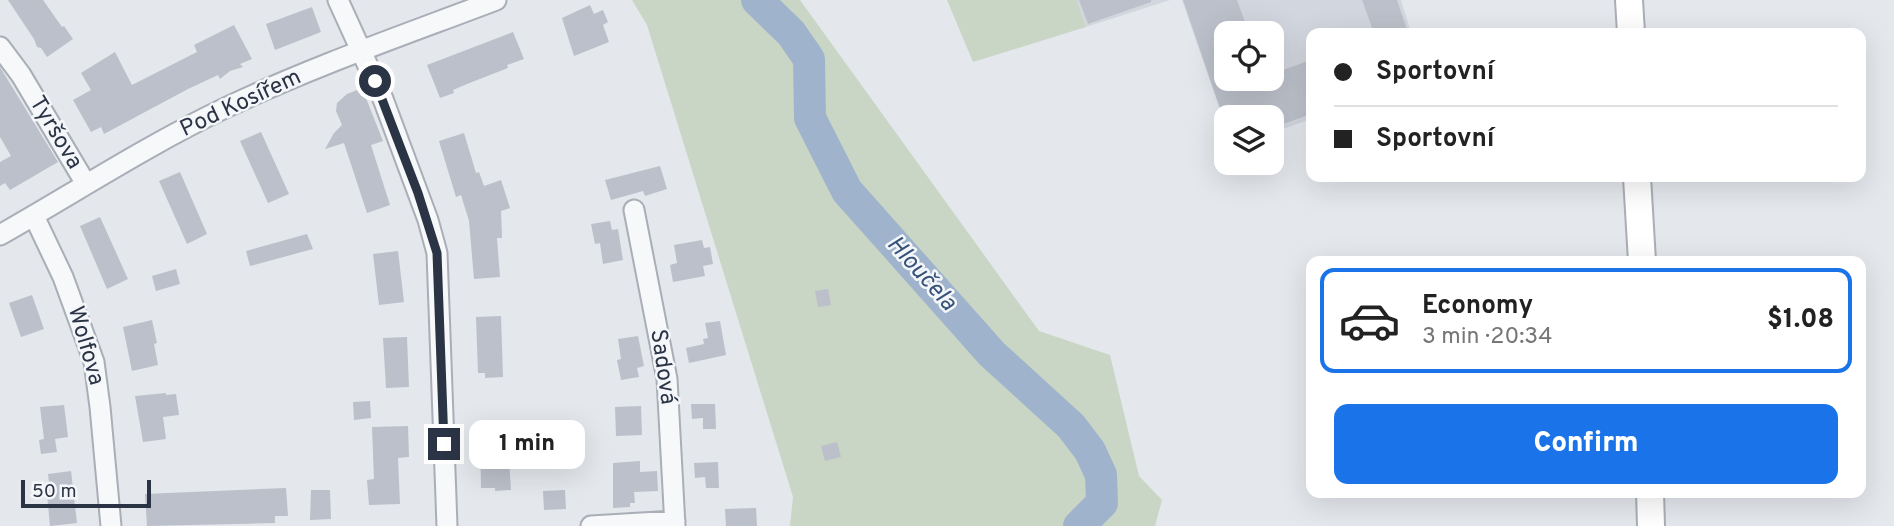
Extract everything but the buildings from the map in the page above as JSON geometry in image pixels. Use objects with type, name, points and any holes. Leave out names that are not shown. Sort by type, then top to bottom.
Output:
[{"type":"main road","points":[[1629,0],[1630,28]]},
{"type":"main road","points":[[1637,182],[1640,255]]},
{"type":"main road","points":[[1650,498],[1651,526]]},
{"type":"street","points":[[338,0],[363,51],[403,150],[437,253],[447,526]]},
{"type":"street","name":"Pod Kosířem","points":[[0,235],[172,135],[222,110],[363,51],[496,0]]},
{"type":"street","name":"Tyršova","points":[[0,47],[27,86],[86,184]]},
{"type":"street","name":"Sadová","points":[[634,210],[667,379],[675,523]]},
{"type":"street","name":"Wolfova","points":[[34,216],[55,259],[94,362],[111,526]]},
{"type":"street","points":[[591,526],[675,523]]},
{"type":"shaded area","points":[[1077,0],[1170,0],[1086,27]]},
{"type":"shaded area","points":[[1182,0],[1401,0],[1409,28],[1306,28],[1306,121],[1284,129],[1284,105],[1218,105]]},
{"type":"green space","points":[[632,0],[800,0],[1039,331],[1110,355],[1139,476],[1162,500],[1155,526],[790,526],[793,497],[647,25]]},
{"type":"green space","points":[[947,0],[1077,0],[1086,27],[973,62]]},
{"type":"waterway","name":"Hloučela","points":[[757,0],[791,33],[809,59],[810,118],[847,191],[992,354],[1071,426],[1090,451],[1101,475],[1102,503],[1079,526]]},
{"type":"route","points":[[375,81],[403,150],[437,253],[444,444]]}]
